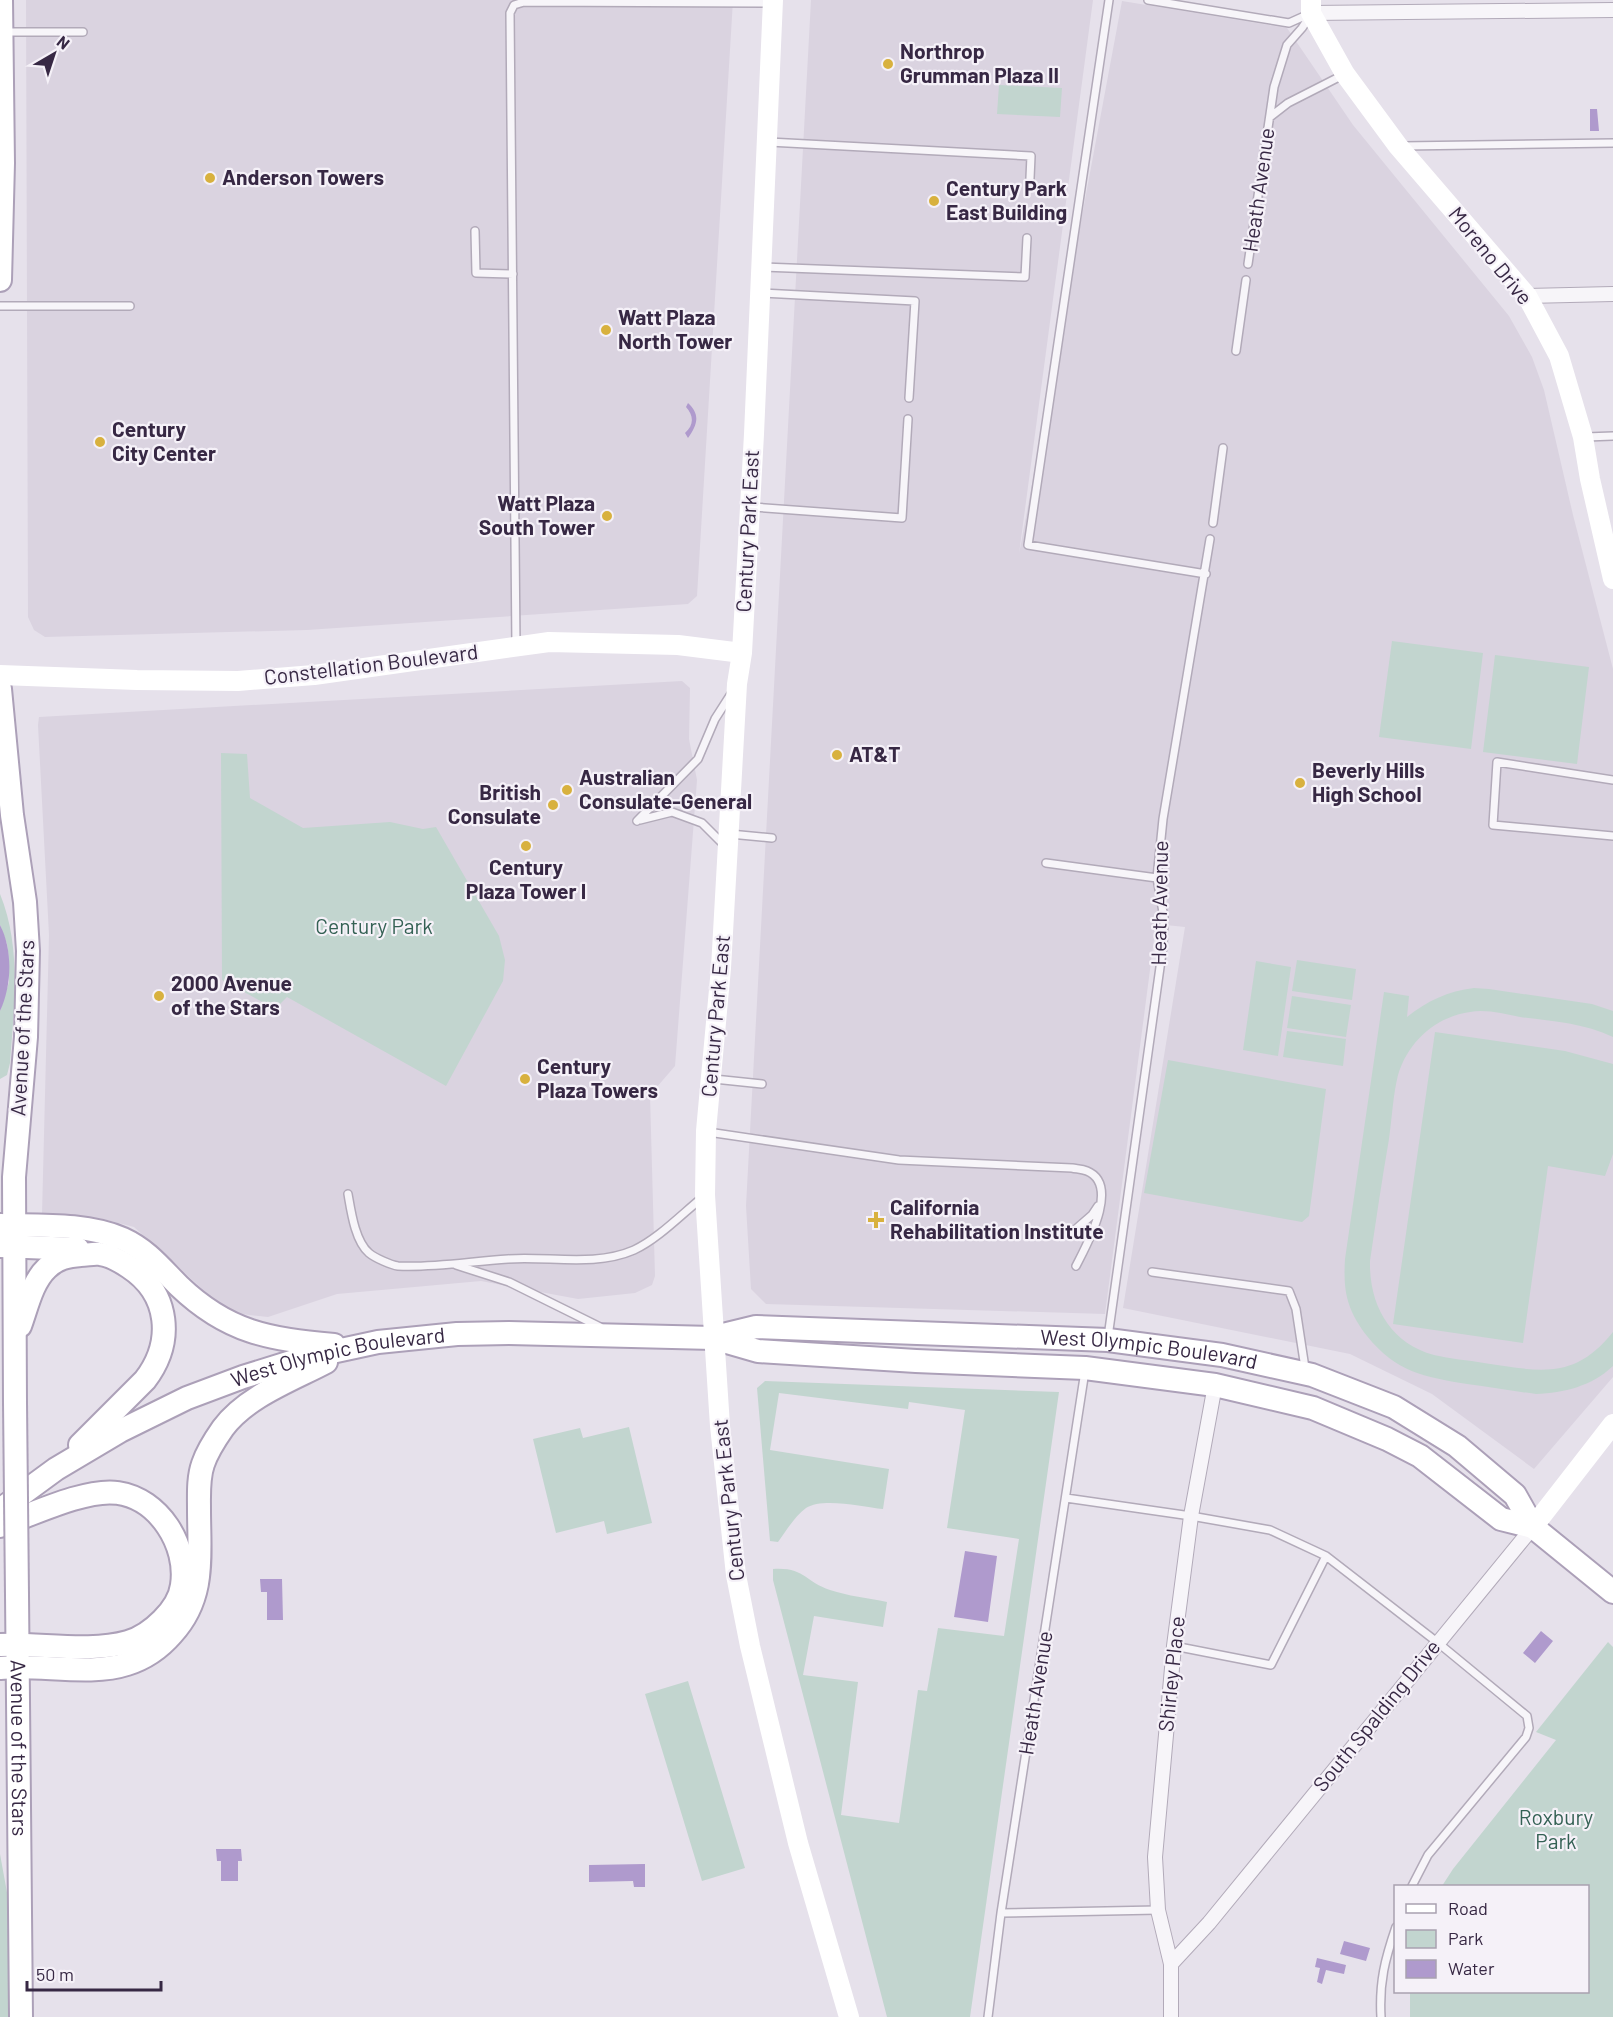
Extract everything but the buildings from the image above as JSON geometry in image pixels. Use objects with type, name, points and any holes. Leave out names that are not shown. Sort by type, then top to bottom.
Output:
[{"type":"main road","points":[[0,280],[3,164],[1,0]]},
{"type":"main road","name":"Century Park East","points":[[773,2],[742,653],[737,684],[719,999],[706,1131],[705,1195],[713,1338],[726,1484],[739,1594],[798,1843],[849,2017]]},
{"type":"main road","name":"Moreno Drive","points":[[1311,7],[1345,74],[1398,146],[1527,296],[1559,356],[1583,437],[1590,479],[1613,579]]},
{"type":"main road","name":"Constellation Boulevard","points":[[0,675],[149,681],[237,681],[314,675],[549,642],[678,645],[742,653]]},
{"type":"main road","name":"Avenue of the Stars","points":[[0,689],[8,845],[26,902],[28,951],[28,1019],[11,1089],[15,1158],[7,1236],[15,1341],[17,1595],[9,1656],[21,2017]]},
{"type":"main road","points":[[7,1236],[70,1228],[100,1232],[121,1238],[142,1249],[180,1286],[224,1321],[257,1334],[291,1341],[354,1347]]},
{"type":"main road","points":[[7,1236],[73,1248],[119,1260],[139,1274],[154,1292],[162,1311],[164,1329],[161,1351],[153,1369],[145,1380],[56,1469]]},
{"type":"main road","points":[[15,1341],[34,1289],[46,1269],[59,1259],[99,1254]]},
{"type":"main road","name":"West Olympic Boulevard","points":[[713,1338],[756,1327],[1108,1340],[1222,1355],[1306,1374],[1394,1407],[1457,1446],[1515,1495],[1533,1527],[1613,1592]]},
{"type":"main road","name":"West Olympic Boulevard","points":[[0,1510],[56,1469],[120,1431],[187,1398],[261,1371],[354,1347],[405,1338],[466,1333],[713,1338],[758,1351],[926,1362],[1085,1368],[1215,1385],[1313,1408],[1388,1439],[1420,1456],[1501,1520],[1533,1527]]},
{"type":"main road","points":[[9,1656],[91,1669],[125,1665],[152,1654],[183,1622],[198,1585],[199,1484],[203,1464],[224,1428],[256,1400],[354,1347]]},
{"type":"main road","name":"South Spalding Drive","points":[[1533,1527],[1613,1424]]},
{"type":"main road","points":[[0,1526],[80,1497],[119,1493],[136,1499],[153,1509],[167,1525],[177,1542],[182,1564],[182,1585],[177,1600],[165,1617],[141,1636],[127,1642],[9,1656]]},
{"type":"street","points":[[1311,7],[1613,10]]},
{"type":"street","points":[[1527,296],[1613,294]]},
{"type":"street","name":"Shirley Place","points":[[1171,1964],[1158,1910],[1155,1857],[1173,1646],[1191,1516],[1215,1385]]},
{"type":"street","name":"South Spalding Drive","points":[[1171,1964],[1209,1923],[1533,1527]]},
{"type":"street","points":[[1171,1964],[1171,2017]]},
{"type":"lane","points":[[1109,0],[1028,545],[1206,574]]},
{"type":"lane","points":[[1148,0],[1289,22],[1311,7]]},
{"type":"lane","points":[[516,646],[510,13],[514,5],[524,2],[773,2]]},
{"type":"lane","name":"Heath Avenue","points":[[1248,264],[1274,87],[1287,45],[1302,28],[1311,7]]},
{"type":"lane","points":[[1,32],[83,32]]},
{"type":"lane","name":"Heath Avenue","points":[[1270,117],[1287,103],[1345,74]]},
{"type":"lane","points":[[767,142],[1030,156],[1030,178]]},
{"type":"lane","points":[[1398,146],[1613,144]]},
{"type":"lane","points":[[476,231],[476,273],[513,274]]},
{"type":"lane","points":[[761,267],[1025,277],[1026,238]]},
{"type":"lane","name":"Heath Avenue","points":[[1236,351],[1246,280]]},
{"type":"lane","points":[[760,293],[915,301],[909,398]]},
{"type":"lane","points":[[0,306],[130,306]]},
{"type":"lane","points":[[750,507],[902,518],[908,419]]},
{"type":"lane","points":[[1583,437],[1613,436]]},
{"type":"lane","points":[[1213,523],[1223,448]]},
{"type":"lane","name":"Heath Avenue","points":[[1108,1340],[1163,946],[1164,918],[1157,878],[1163,819],[1206,574],[1210,539]]},
{"type":"lane","points":[[737,684],[715,719],[698,759],[637,820],[672,812],[702,823],[729,842],[772,838]]},
{"type":"lane","points":[[1613,780],[1497,762],[1493,825],[1613,836]]},
{"type":"lane","points":[[1046,863],[1157,878]]},
{"type":"lane","points":[[711,1078],[762,1084]]},
{"type":"lane","points":[[706,1131],[899,1160],[1072,1168],[1089,1172],[1097,1181],[1101,1201],[1097,1224],[1076,1266]]},
{"type":"lane","points":[[348,1194],[354,1227],[368,1253],[396,1266],[510,1259],[581,1260],[615,1256],[635,1249],[656,1236],[705,1195]]},
{"type":"lane","points":[[1077,1228],[1092,1215],[1101,1201]]},
{"type":"lane","points":[[453,1264],[509,1282],[616,1335]]},
{"type":"lane","points":[[1152,1272],[1289,1291],[1296,1308],[1306,1374]]},
{"type":"lane","name":"Heath Avenue","points":[[988,2017],[1001,1913],[1085,1368]]},
{"type":"lane","points":[[1066,1498],[1270,1530],[1326,1556],[1437,1642],[1527,1716],[1529,1728],[1526,1737],[1428,1855],[1413,1885]]},
{"type":"lane","points":[[1173,1646],[1271,1665],[1326,1556]]},
{"type":"lane","points":[[1001,1913],[1158,1910]]},
{"type":"lane","points":[[1381,2017],[1383,1964],[1394,1930]]},
{"type":"shaded area","points":[[26,0],[733,0],[697,596],[688,604],[307,630],[45,637],[34,630],[28,617]]},
{"type":"shaded area","name":"Beverly Hills High School","points":[[811,0],[1093,0],[1019,554],[1122,1],[1287,28],[1353,125],[1509,316],[1532,357],[1544,390],[1573,515],[1613,669],[1613,1377],[1534,1469],[1432,1394],[1350,1354],[1123,1308],[1185,927],[1156,924],[1105,1314],[766,1304],[751,1289],[746,1206]]},
{"type":"shaded area","points":[[682,681],[690,688],[689,739],[697,780],[675,1066],[650,1095],[655,1276],[652,1285],[635,1293],[578,1299],[481,1281],[337,1294],[268,1317],[233,1313],[210,1296],[134,1227],[99,1218],[42,1215],[49,935],[39,717]]},
{"type":"green space","points":[[999,85],[1062,88],[1060,117],[997,114]]},
{"type":"green space","points":[[1392,641],[1483,653],[1471,749],[1379,737]]},
{"type":"green space","points":[[1495,655],[1589,667],[1577,764],[1483,752]]},
{"type":"green space","name":"Century Park","points":[[221,753],[247,754],[250,798],[303,828],[390,822],[423,829],[436,827],[499,936],[505,960],[503,981],[446,1086],[287,997],[275,1009],[222,980]]},
{"type":"green space","points":[[0,894],[11,935],[15,978],[10,1063],[7,1075],[0,1079],[0,1011],[9,982],[9,959],[7,944],[0,925]]},
{"type":"green space","points":[[1297,960],[1356,969],[1352,1000],[1292,991]]},
{"type":"green space","points":[[1256,961],[1291,967],[1278,1056],[1243,1050]]},
{"type":"green space","points":[[1474,988],[1592,1004],[1613,1011],[1613,1037],[1567,1023],[1476,1011],[1445,1019],[1434,1025],[1416,1042],[1403,1063],[1395,1090],[1370,1261],[1373,1293],[1385,1320],[1394,1332],[1419,1349],[1446,1358],[1539,1370],[1555,1369],[1584,1359],[1599,1348],[1613,1332],[1613,1366],[1596,1379],[1567,1390],[1536,1394],[1452,1381],[1412,1371],[1389,1358],[1367,1336],[1355,1318],[1348,1300],[1345,1259],[1384,992],[1409,996],[1407,1017],[1438,998]]},
{"type":"green space","points":[[1292,996],[1351,1005],[1346,1037],[1287,1028]]},
{"type":"green space","points":[[1287,1031],[1346,1039],[1343,1066],[1283,1057]]},
{"type":"green space","points":[[1435,1032],[1565,1051],[1613,1064],[1613,1154],[1605,1176],[1548,1166],[1523,1343],[1393,1324]]},
{"type":"green space","points":[[1168,1060],[1326,1089],[1309,1216],[1302,1222],[1144,1193]]},
{"type":"green space","points":[[765,1381],[1059,1392],[970,2017],[887,2017],[773,1580],[773,1569],[792,1570],[822,1587],[887,1602],[883,1627],[814,1616],[803,1675],[858,1682],[841,1815],[899,1823],[918,1690],[927,1691],[938,1628],[1004,1636],[1019,1539],[947,1528],[965,1410],[909,1402],[908,1409],[779,1393],[770,1450],[889,1469],[883,1509],[833,1503],[813,1505],[798,1515],[778,1542],[770,1541],[757,1388]]},
{"type":"green space","points":[[629,1427],[652,1523],[607,1534],[604,1521],[556,1533],[533,1439],[580,1428],[583,1438]]},
{"type":"green space","name":"Roxbury Park","points":[[1608,1642],[1613,1647],[1613,2017],[1410,2017],[1410,1993],[1589,1993],[1589,1885],[1443,1885],[1556,1740],[1536,1732]]},
{"type":"green space","points":[[688,1681],[745,1868],[702,1881],[645,1694]]},
{"type":"green space","points":[[0,1854],[8,1898],[8,2017],[0,2017]]},
{"type":"water","points":[[1590,109],[1597,109],[1599,131],[1590,131]]},
{"type":"water","points":[[688,403],[695,412],[696,420],[694,429],[688,438],[685,433],[692,420],[686,407]]},
{"type":"water","points":[[0,925],[9,956],[9,979],[0,1011]]},
{"type":"water","points":[[965,1551],[997,1556],[988,1622],[954,1617]]},
{"type":"water","points":[[260,1579],[282,1579],[283,1620],[267,1620],[267,1592],[261,1592]]},
{"type":"water","points":[[1541,1631],[1553,1641],[1535,1663],[1523,1653]]},
{"type":"water","points":[[216,1849],[241,1849],[242,1861],[238,1861],[238,1881],[221,1881],[221,1861],[217,1861]]},
{"type":"water","points":[[645,1864],[645,1887],[634,1887],[633,1881],[589,1882],[589,1865]]},
{"type":"water","points":[[1344,1941],[1370,1948],[1366,1961],[1340,1954]]},
{"type":"water","points":[[1317,1958],[1346,1965],[1344,1974],[1326,1970],[1322,1984],[1317,1982],[1320,1968],[1315,1967]]},
{"type":"place","name":"Northrop Grumman Plaza II","points":[[888,64]]},
{"type":"place","name":"Anderson Towers","points":[[210,178]]},
{"type":"place","name":"Century Park East Building","points":[[934,201]]},
{"type":"place","name":"Watt Plaza North Tower","points":[[606,330]]},
{"type":"place","name":"Century City Center","points":[[100,442]]},
{"type":"place","name":"Watt Plaza South Tower","points":[[607,516]]},
{"type":"place","name":"AT&T","points":[[837,755]]},
{"type":"place","name":"Beverly Hills High School","points":[[1300,783]]},
{"type":"place","name":"Australian Consulate-General","points":[[567,790]]},
{"type":"place","name":"British Consulate","points":[[553,805]]},
{"type":"place","name":"Century Plaza Tower I","points":[[526,846]]},
{"type":"place","name":"2000 Avenue of the Stars","points":[[159,996]]},
{"type":"place","name":"Century Plaza Towers","points":[[525,1079]]},
{"type":"place","name":"California Rehabilitation Institute","points":[[876,1220]]}]
